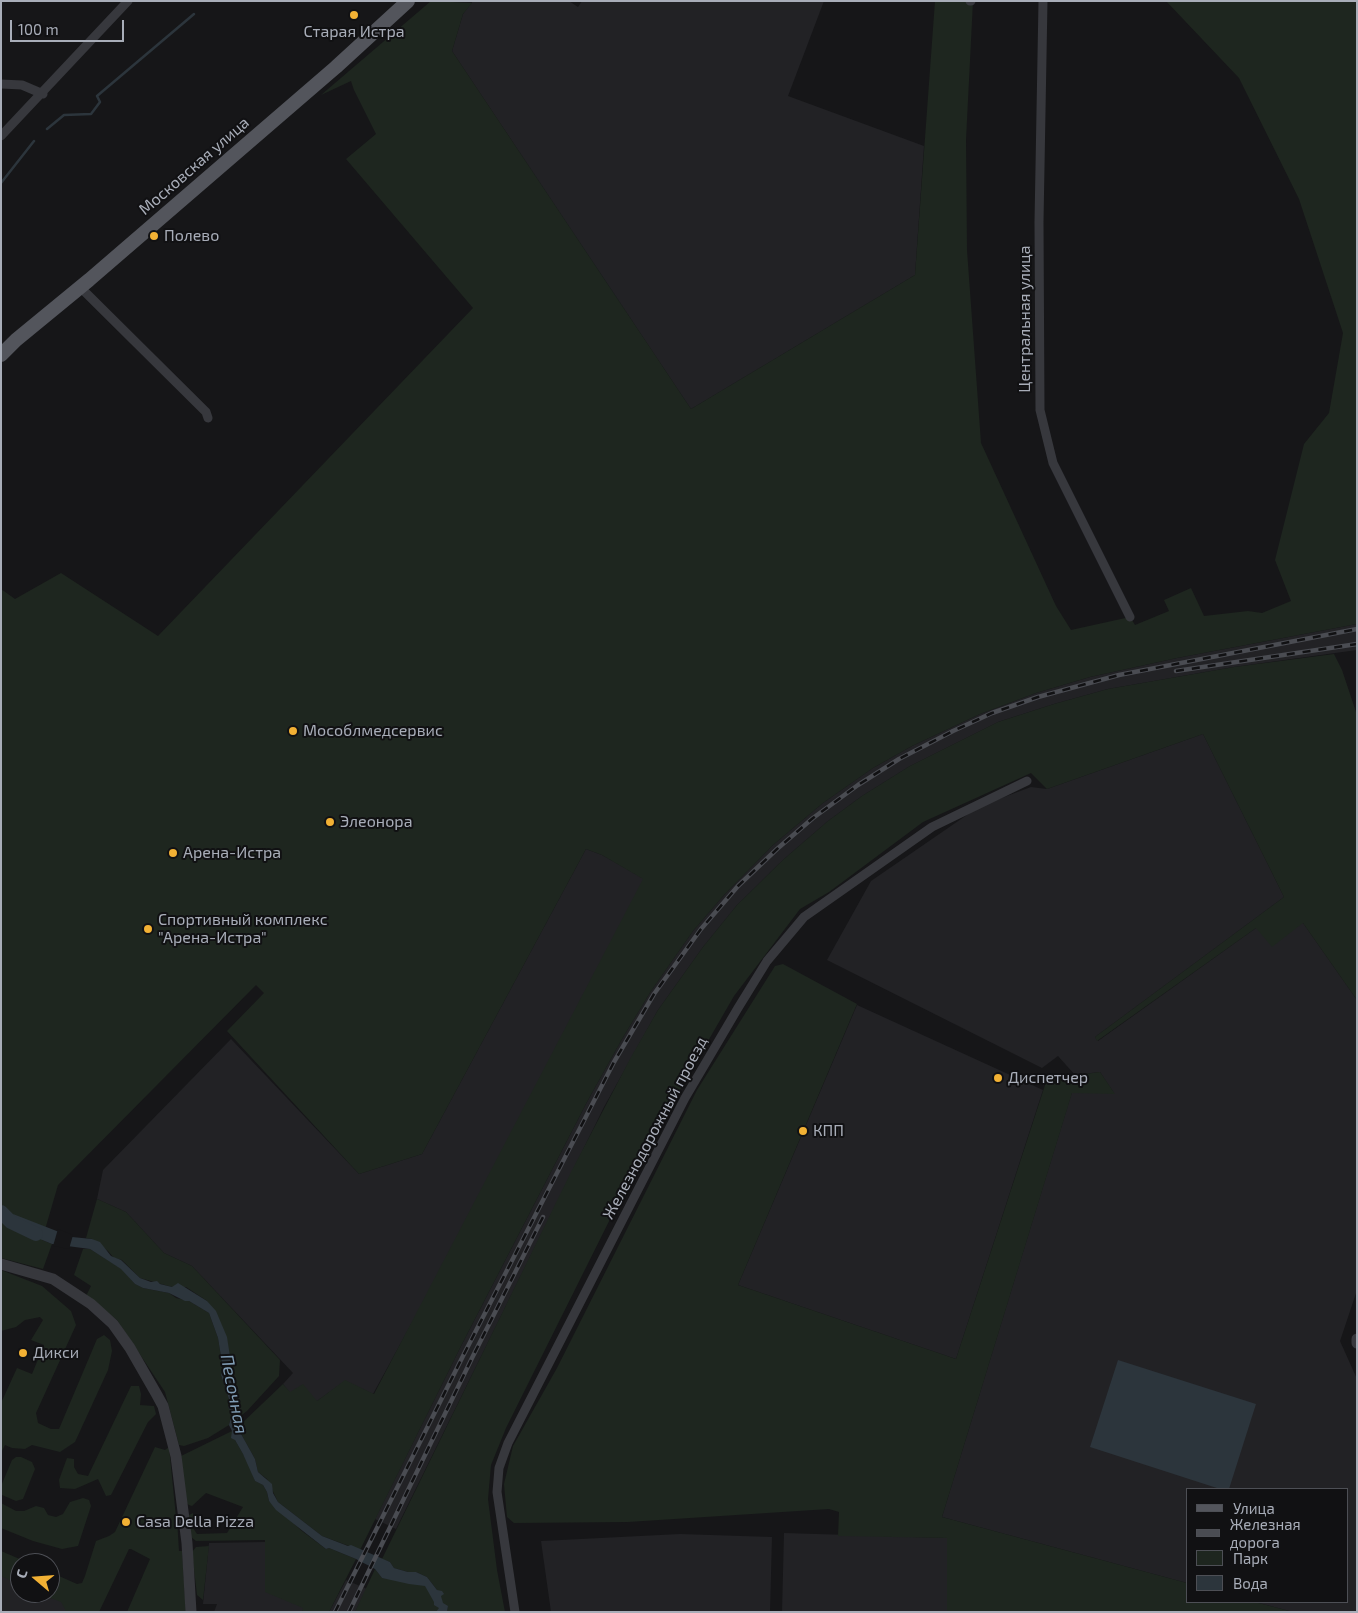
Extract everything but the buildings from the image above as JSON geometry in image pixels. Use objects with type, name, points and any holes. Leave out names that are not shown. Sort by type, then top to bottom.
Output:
[{"type":"main road","name":"Московская улица","points":[[1,355],[16,340],[336,67],[408,1]]},
{"type":"street","points":[[1,136],[43,94],[128,1]]},
{"type":"street","name":"Центральная улица","points":[[1044,1],[1039,222],[1040,410],[1054,463],[1130,617]]},
{"type":"street","points":[[1,84],[22,85],[43,94]]},
{"type":"street","points":[[80,287],[206,412],[208,418]]},
{"type":"street","name":"Железнодорожный проезд","points":[[515,1612],[497,1492],[499,1468],[505,1452],[684,1098],[738,1008],[767,961],[804,917],[932,828],[1027,781]]},
{"type":"street","points":[[1,1264],[53,1279],[91,1304],[113,1324],[130,1348],[163,1406],[176,1456],[187,1543],[190,1612]]},
{"type":"shaded area","points":[[473,1],[569,1],[578,7],[582,1],[824,1],[788,96],[924,146],[915,275],[691,409],[452,51],[463,14]]},
{"type":"shaded area","points":[[1357,624],[1357,650],[1234,667],[1108,689],[998,722],[910,766],[862,796],[828,821],[784,859],[737,905],[703,947],[658,1010],[604,1107],[396,1529],[375,1519],[461,1346],[588,1100],[622,1039],[651,991],[693,931],[724,895],[773,845],[823,803],[873,768],[912,746],[980,714],[1036,693],[1090,677],[1177,658]]},
{"type":"shaded area","points":[[1203,734],[1284,897],[1095,1037],[1098,1041],[1256,928],[1303,923],[1357,1000],[1357,1290],[1340,1341],[1357,1379],[1357,1612],[1293,1612],[1259,1603],[1348,1603],[1348,1488],[1186,1488],[1186,1583],[942,1517],[1072,1092],[1114,1093],[1100,1072],[1075,1075],[1058,1056],[1042,1068],[827,960],[871,881],[980,806],[1031,787],[1047,789]]},
{"type":"shaded area","points":[[586,849],[602,855],[644,879],[513,1138],[373,1394],[345,1381],[317,1401],[290,1393],[283,1384],[293,1373],[192,1266],[164,1253],[126,1212],[97,1199],[103,1170],[231,1039],[359,1174],[422,1154]]},
{"type":"shaded area","points":[[857,1005],[1043,1090],[956,1359],[738,1285]]},
{"type":"shaded area","points":[[784,1533],[947,1538],[947,1612],[782,1612]]},
{"type":"shaded area","points":[[680,1534],[772,1537],[770,1612],[551,1612],[541,1541]]},
{"type":"shaded area","points":[[265,1542],[304,1608],[302,1612],[214,1612],[217,1604],[203,1604],[209,1543]]},
{"type":"shaded area","points":[[1,1568],[10,1572],[10,1603],[60,1603],[60,1600],[79,1612],[1,1612]]},
{"type":"shaded area","points":[[346,1580],[367,1589],[355,1612],[329,1612]]},
{"type":"green space","points":[[431,1],[472,3],[463,14],[452,51],[691,409],[915,275],[935,1],[973,1],[966,140],[967,250],[981,443],[1056,606],[1071,630],[1130,617],[1135,625],[1169,611],[1164,600],[1191,588],[1204,616],[1248,611],[1262,613],[1291,601],[1275,560],[1304,444],[1329,413],[1343,333],[1299,199],[1239,78],[1166,1],[1357,1],[1357,624],[1177,658],[1090,677],[1036,693],[980,714],[912,746],[873,768],[823,803],[773,845],[724,895],[693,931],[651,991],[622,1039],[588,1100],[461,1346],[360,1550],[322,1536],[278,1502],[267,1479],[258,1472],[255,1459],[240,1432],[240,1425],[283,1384],[290,1392],[303,1384],[317,1401],[345,1380],[374,1394],[643,879],[602,855],[586,849],[422,1154],[359,1174],[227,1031],[264,993],[256,985],[58,1185],[42,1240],[52,1244],[43,1269],[1,1258],[1,589],[15,599],[61,573],[158,636],[473,308],[346,159],[376,134],[351,81],[321,95]]},
{"type":"green space","points":[[1334,654],[1342,670],[1357,715],[1357,1000],[1303,923],[1272,947],[1256,928],[1097,1041],[1095,1037],[1284,897],[1203,734],[1047,789],[1031,773],[923,822],[829,892],[800,909],[734,996],[640,1159],[506,1428],[491,1465],[488,1499],[497,1570],[505,1612],[447,1612],[448,1606],[439,1612],[355,1612],[375,1569],[382,1578],[409,1579],[437,1590],[427,1577],[416,1572],[394,1568],[390,1562],[382,1559],[571,1172],[631,1057],[658,1010],[703,947],[737,905],[784,859],[828,821],[862,796],[910,766],[998,722],[1108,689],[1234,667]]},
{"type":"green space","points":[[783,964],[857,1004],[738,1285],[956,1359],[1047,1079],[1100,1072],[1115,1094],[1072,1093],[942,1517],[1186,1583],[1186,1603],[1259,1603],[1293,1612],[947,1612],[947,1538],[838,1536],[839,1512],[829,1509],[628,1522],[514,1523],[507,1517],[504,1484],[513,1446],[557,1368],[697,1090],[775,966]]},
{"type":"green space","points":[[97,1199],[126,1212],[164,1253],[192,1266],[280,1360],[279,1376],[247,1411],[238,1418],[235,1392],[229,1372],[231,1363],[207,1301],[186,1287],[172,1287],[140,1278],[122,1260],[114,1258],[92,1239],[86,1238]]},
{"type":"green space","points":[[83,1249],[90,1249],[122,1269],[135,1284],[143,1288],[169,1293],[176,1298],[189,1301],[209,1313],[218,1338],[223,1369],[221,1375],[232,1413],[229,1425],[208,1438],[184,1446],[179,1445],[165,1392],[117,1320],[86,1296],[91,1286],[74,1275]]},
{"type":"green space","points":[[1,1270],[42,1286],[71,1311],[76,1325],[36,1413],[38,1423],[51,1429],[59,1429],[97,1339],[104,1335],[110,1340],[112,1351],[108,1370],[75,1442],[60,1452],[32,1445],[25,1449],[12,1448],[5,1445],[1,1453],[1,1403],[17,1368],[32,1374],[44,1345],[31,1340],[43,1320],[40,1317],[25,1320],[16,1327],[1,1331]]},
{"type":"green space","points":[[131,1386],[139,1386],[141,1394],[140,1405],[154,1406],[156,1414],[148,1422],[111,1495],[106,1496],[98,1479],[75,1489],[60,1488],[59,1480],[67,1458],[74,1459],[74,1467],[78,1474],[88,1476]]},
{"type":"green space","points":[[232,1431],[249,1464],[255,1481],[263,1485],[269,1501],[302,1531],[326,1549],[329,1548],[356,1559],[329,1612],[302,1612],[303,1608],[265,1592],[265,1540],[196,1541],[191,1537],[189,1515],[193,1513],[195,1523],[193,1528],[197,1534],[227,1533],[243,1507],[206,1493],[192,1506],[186,1503],[181,1456]]},
{"type":"green space","points":[[155,1447],[165,1450],[169,1447],[179,1551],[182,1551],[186,1612],[127,1612],[150,1559],[129,1549],[99,1612],[65,1612],[60,1602],[60,1576],[77,1584],[82,1583],[96,1541],[115,1532]]},
{"type":"green space","points":[[16,1457],[32,1462],[35,1469],[23,1499],[16,1501],[2,1495],[1,1486],[12,1460]]},
{"type":"green space","points":[[83,1498],[89,1500],[91,1506],[78,1546],[62,1549],[33,1541],[1,1528],[1,1503],[16,1511],[24,1511],[36,1506],[44,1508],[48,1515],[56,1517],[63,1514],[70,1502]]},
{"type":"green space","points":[[209,1546],[203,1600],[197,1595],[192,1552],[196,1547]]},
{"type":"green space","points":[[1,1551],[10,1555],[10,1580],[1,1576]]},
{"type":"water","points":[[13,1214],[72,1237],[92,1239],[100,1242],[111,1256],[121,1260],[140,1278],[151,1282],[157,1281],[160,1284],[172,1287],[178,1283],[207,1301],[216,1311],[227,1337],[231,1363],[229,1372],[235,1392],[240,1432],[255,1459],[258,1472],[272,1484],[273,1493],[278,1502],[322,1536],[348,1546],[351,1545],[390,1562],[394,1568],[416,1572],[427,1577],[437,1590],[442,1591],[444,1594],[441,1596],[443,1603],[448,1606],[447,1612],[436,1612],[439,1608],[434,1605],[425,1586],[382,1578],[375,1569],[356,1559],[329,1548],[326,1549],[276,1510],[269,1501],[263,1485],[255,1481],[243,1454],[235,1440],[231,1438],[232,1431],[229,1425],[232,1413],[228,1407],[230,1402],[221,1375],[223,1369],[218,1338],[209,1313],[189,1301],[169,1293],[143,1288],[135,1284],[121,1269],[90,1249],[52,1244],[23,1231]]},
{"type":"water","points":[[1118,1360],[1256,1404],[1229,1488],[1217,1488],[1090,1447]]},
{"type":"pier","points":[[58,1229],[73,1235],[69,1249],[53,1246]]},
{"type":"waterway","points":[[47,129],[64,115],[91,114],[100,102],[97,96],[194,14]]},
{"type":"waterway","points":[[1,183],[34,141]]},
{"type":"waterway","name":"Песочная","points":[[1,1212],[11,1222],[36,1234]]},
{"type":"railway","points":[[335,1612],[464,1354],[614,1062],[654,994],[701,929],[738,886],[813,818],[858,785],[899,759],[992,713],[1038,697],[1119,675],[1357,629]]},
{"type":"railway","points":[[1176,671],[1357,644]]},
{"type":"railway","points":[[349,1612],[472,1358],[543,1217]]},
{"type":"place","name":"Старая Истра","points":[[354,15]]},
{"type":"place","name":"Полево","points":[[154,236]]},
{"type":"place","name":"Мособлмедсервис","points":[[293,731]]},
{"type":"place","name":"Элеонора","points":[[330,822]]},
{"type":"place","name":"Арена-Истра","points":[[173,853]]},
{"type":"place","name":"Спортивный комплекс \"Арена-Истра\"","points":[[148,929]]},
{"type":"place","name":"Диспетчер","points":[[998,1078]]},
{"type":"place","name":"КПП","points":[[803,1131]]},
{"type":"place","name":"Дикси","points":[[23,1353]]},
{"type":"place","name":"Casa Della Pizza","points":[[126,1522]]}]
